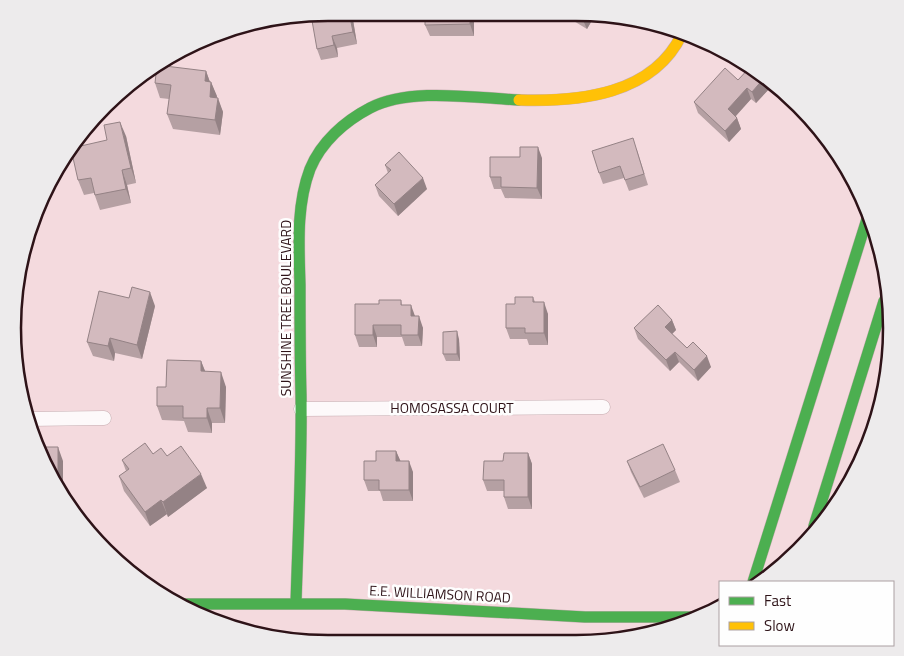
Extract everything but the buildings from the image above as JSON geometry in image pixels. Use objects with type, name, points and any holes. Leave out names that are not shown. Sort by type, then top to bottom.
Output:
[{"type":"main road","name":"SUNSHINE TREE BOULEVARD","points":[[296,603],[301,409],[298,228],[309,171],[326,143],[350,120],[383,102],[415,96],[547,98],[591,96],[629,85],[657,69],[680,40]]},
{"type":"main road","points":[[755,577],[865,226]]},
{"type":"main road","points":[[816,518],[882,308]]},
{"type":"main road","name":"E.E. WILLIAMSON ROAD","points":[[194,604],[379,605],[585,617],[678,617]]},
{"type":"street","name":"HOMOSASSA COURT","points":[[301,409],[603,407]]},
{"type":"street","points":[[36,419],[104,418]]},
{"type":"traffic: fast","points":[[296,603],[301,447],[299,227],[302,197],[310,169],[320,150],[335,133],[361,113],[386,102],[404,98],[443,95],[519,100]]},
{"type":"traffic: fast","points":[[755,577],[865,226]]},
{"type":"traffic: fast","points":[[816,518],[882,308]]},
{"type":"traffic: fast","points":[[194,604],[345,604],[585,617],[678,617]]},
{"type":"traffic: slow","points":[[519,100],[566,99],[612,91],[634,82],[653,70],[669,54],[679,39]]}]
